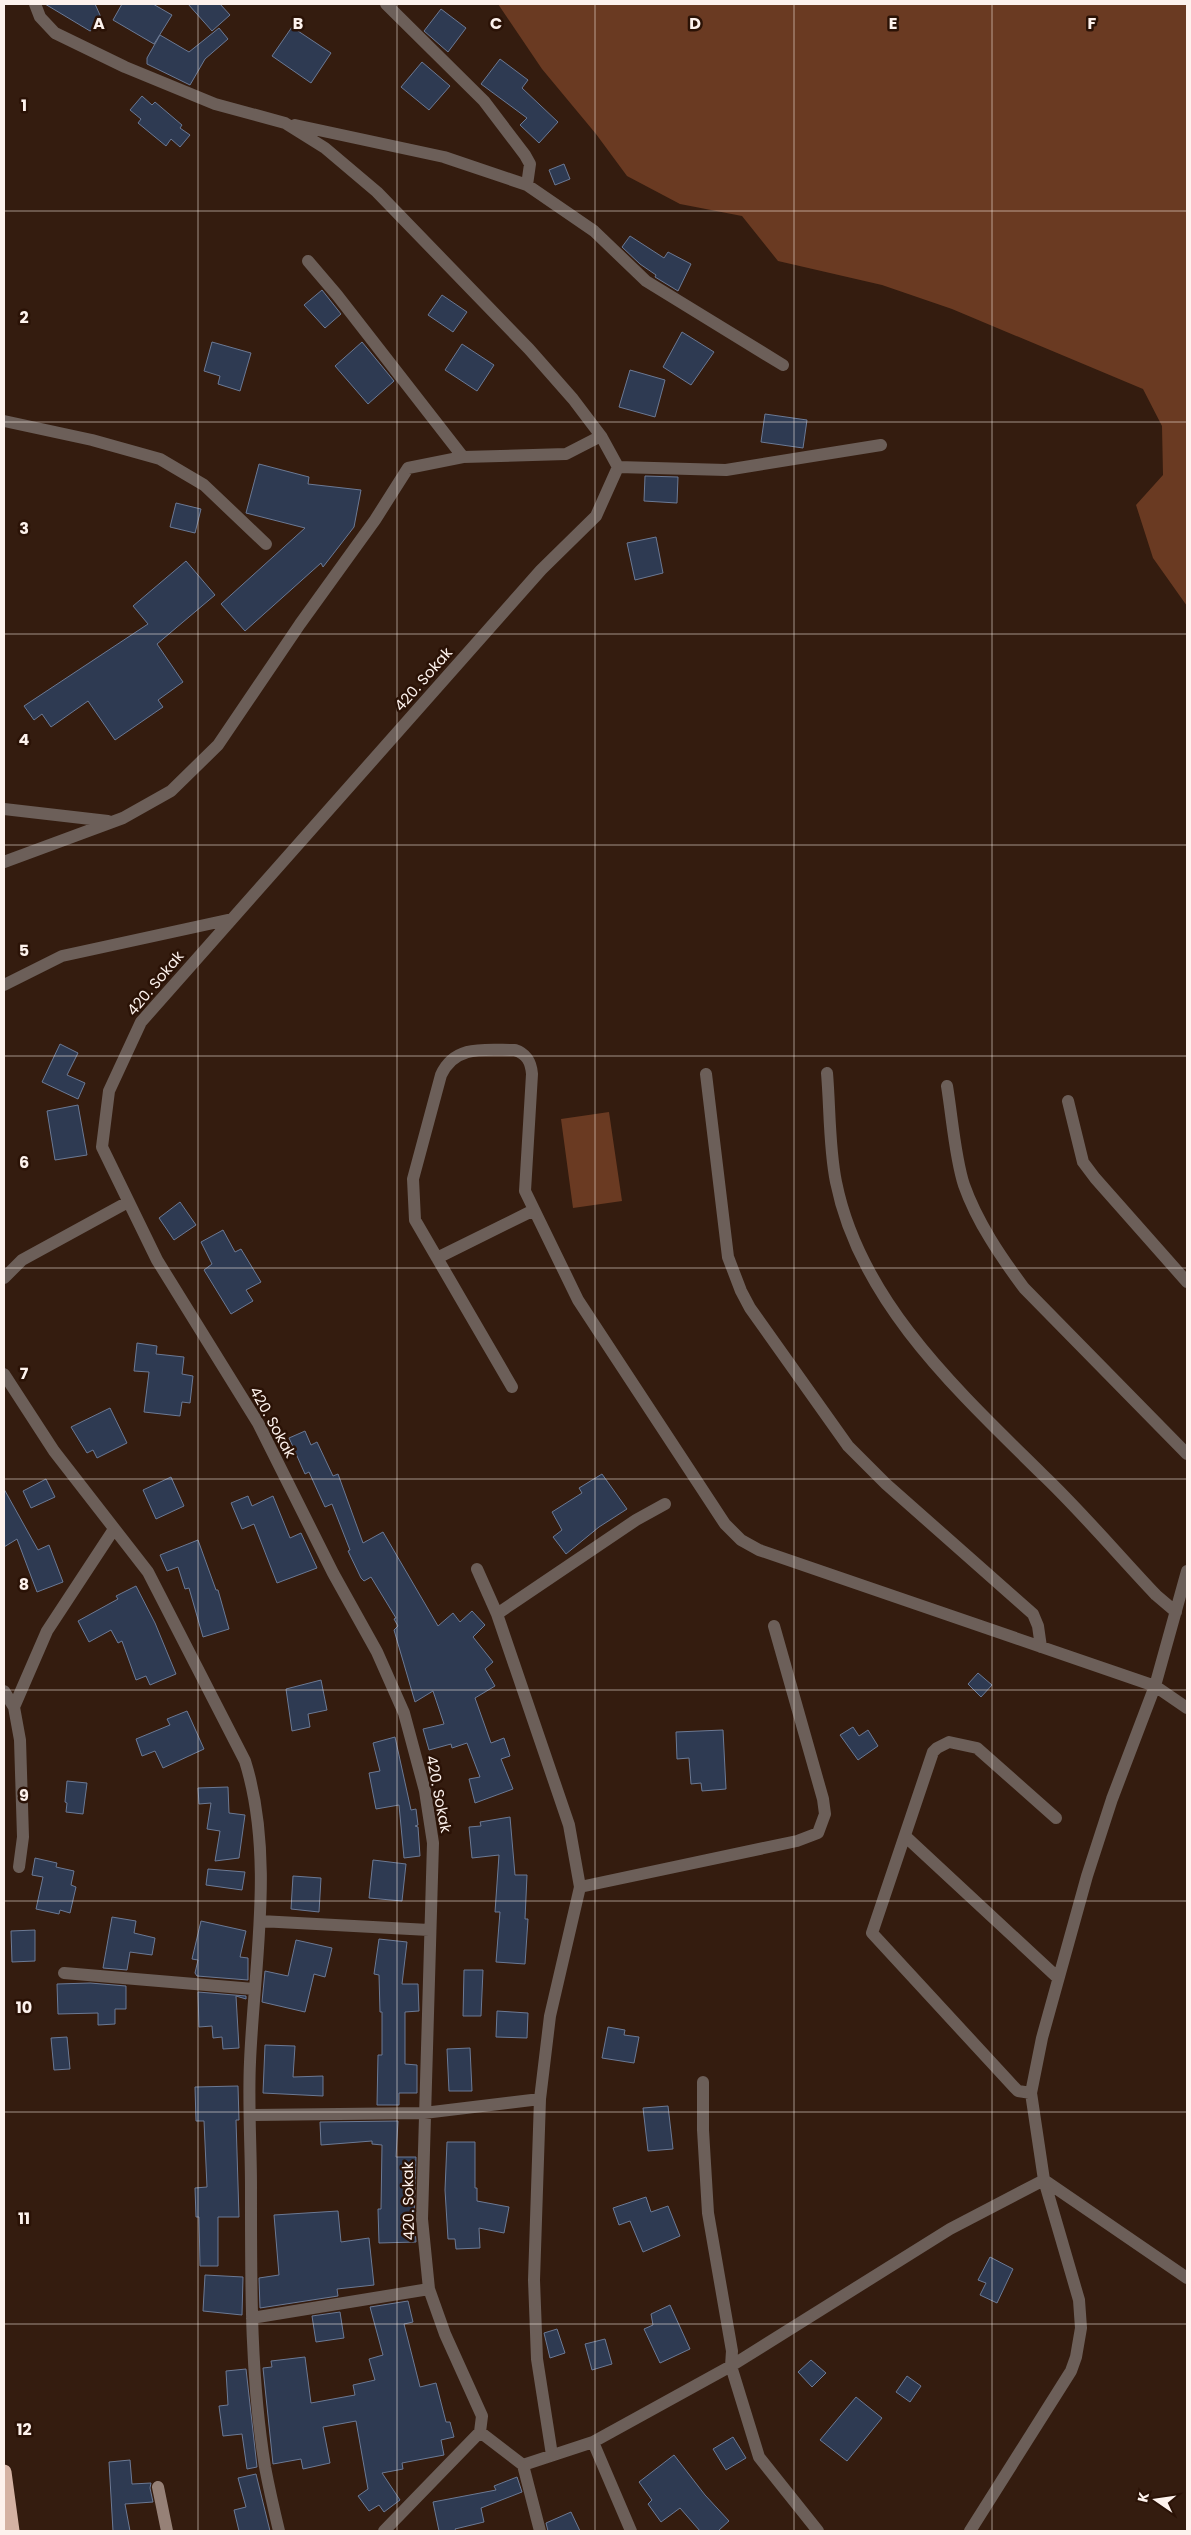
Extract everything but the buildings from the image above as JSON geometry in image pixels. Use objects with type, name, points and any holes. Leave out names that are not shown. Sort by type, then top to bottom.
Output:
[{"type":"highway","points":[[4,2472],[12,2531]]},
{"type":"street","points":[[35,4],[40,16],[56,33],[125,67],[215,104],[285,123],[444,157],[527,185],[594,231],[646,281],[783,365]]},
{"type":"street","points":[[386,4],[484,101],[526,155],[530,164],[527,185]]},
{"type":"street","points":[[285,123],[325,148],[376,192],[523,342],[574,399],[601,436],[618,467],[726,470],[881,445]]},
{"type":"street","points":[[308,261],[337,295],[463,457]]},
{"type":"street","points":[[4,422],[92,440],[160,460],[204,485],[266,544]]},
{"type":"street","points":[[4,862],[112,821],[171,791],[218,745],[300,624],[376,520],[408,468],[463,457],[566,454],[601,436]]},
{"type":"street","name":"420. Sokak","points":[[480,2432],[482,2416],[445,2334],[429,2289],[422,2219],[433,1843],[425,1791],[404,1713],[377,1652],[333,1573],[258,1423],[157,1260],[102,1147],[109,1091],[141,1022],[541,570],[596,516],[618,467]]},
{"type":"street","points":[[4,809],[112,821]]},
{"type":"street","points":[[4,985],[62,956],[232,919]]},
{"type":"street","points":[[512,1387],[415,1220],[413,1180],[441,1075],[448,1063],[462,1053],[471,1050],[514,1050],[520,1052],[529,1061],[532,1074],[525,1191],[578,1300],[725,1524],[741,1540],[759,1550],[1155,1686],[1187,1708]]},
{"type":"street","points":[[827,1073],[836,1181],[844,1210],[868,1269],[898,1318],[974,1408],[1043,1475],[1156,1595],[1176,1612]]},
{"type":"street","points":[[706,1074],[728,1257],[741,1291],[750,1308],[848,1446],[886,1484],[1033,1614],[1038,1626],[1041,1647]]},
{"type":"street","points":[[947,1086],[964,1184],[977,1214],[1007,1266],[1024,1288],[1187,1454]]},
{"type":"street","points":[[1068,1101],[1082,1162],[1187,1282]]},
{"type":"street","points":[[4,1278],[22,1260],[128,1202]]},
{"type":"street","points":[[438,1258],[534,1210]]},
{"type":"street","points":[[4,1374],[54,1451],[148,1572],[245,1761],[254,1789],[260,1861],[260,1920],[250,2065],[252,2318],[257,2405],[265,2468],[279,2531]]},
{"type":"street","points":[[497,1614],[636,1520],[665,1504]]},
{"type":"street","points":[[14,1707],[48,1631],[114,1529]]},
{"type":"street","points":[[477,1569],[497,1614],[569,1824],[580,1887],[550,2016],[540,2099],[534,2280],[536,2349],[552,2455]]},
{"type":"street","points":[[970,2531],[1072,2371],[1076,2357],[1081,2328],[1079,2300],[1044,2180],[1031,2093],[1042,2038],[1086,1876],[1112,1799],[1155,1686],[1187,1571]]},
{"type":"street","points":[[580,1887],[797,1841],[818,1833],[825,1814],[823,1799],[774,1626]]},
{"type":"street","points":[[4,1691],[14,1707],[20,1740],[23,1837],[19,1866]]},
{"type":"street","points":[[1031,2093],[1018,2091],[1014,2087],[872,1933],[933,1752],[948,1742],[977,1748],[1056,1818]]},
{"type":"street","points":[[905,1836],[1058,1978]]},
{"type":"street","points":[[260,1920],[430,1930]]},
{"type":"street","points":[[64,1973],[254,1989]]},
{"type":"street","points":[[704,2082],[703,2130],[708,2213],[732,2351],[731,2366],[759,2457],[818,2531]]},
{"type":"street","points":[[251,2115],[424,2113],[540,2099]]},
{"type":"street","points":[[523,2465],[593,2442],[731,2366],[950,2229],[1044,2180]]},
{"type":"street","points":[[1044,2180],[1187,2278]]},
{"type":"street","points":[[252,2318],[429,2289]]},
{"type":"street","points":[[384,2531],[480,2432],[523,2465],[540,2531]]},
{"type":"street","points":[[593,2442],[631,2531]]},
{"type":"street","points":[[158,2487],[167,2531]]},
{"type":"shaded area","points":[[498,4],[1187,4],[1187,606],[1153,558],[1136,505],[1163,475],[1162,426],[1143,389],[952,309],[882,285],[778,261],[742,216],[680,204],[627,176],[596,134],[542,69]]},
{"type":"shaded area","points":[[609,1112],[622,1201],[573,1208],[561,1119]]}]
